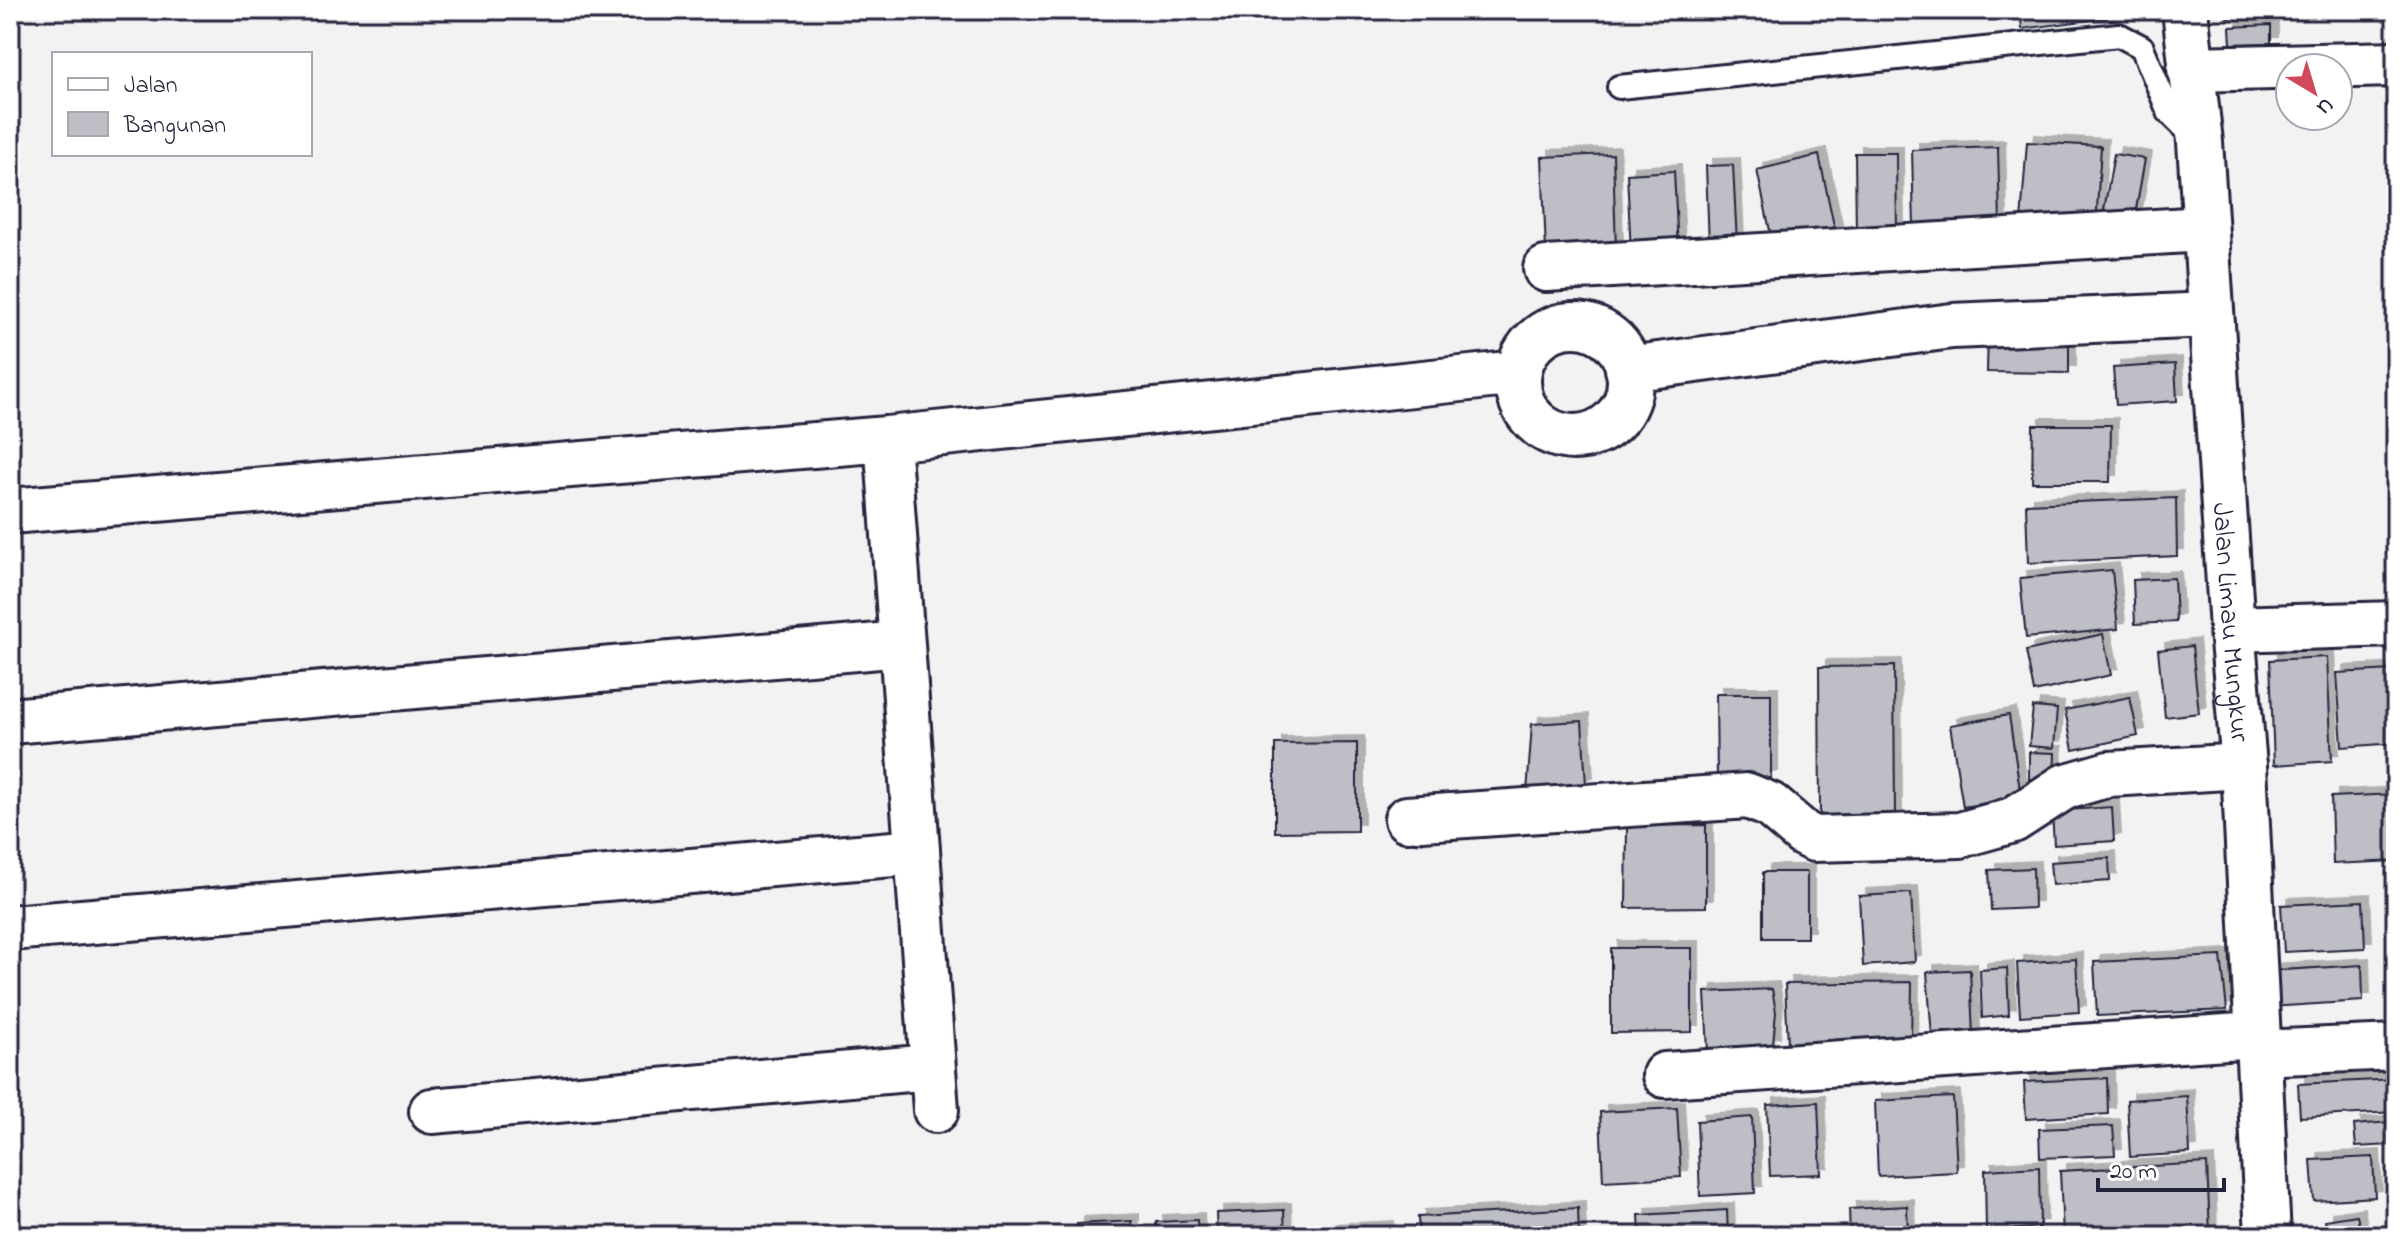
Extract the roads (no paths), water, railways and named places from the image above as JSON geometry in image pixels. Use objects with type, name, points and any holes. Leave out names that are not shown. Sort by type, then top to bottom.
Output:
[{"type":"street","name":"Jalan Limau Mungkur","points":[[2185,10],[2200,142],[2244,766],[2268,1236]]},
{"type":"street","points":[[2190,69],[2396,64]]},
{"type":"street","points":[[1546,269],[2204,229]]},
{"type":"street","points":[[1628,369],[1952,326],[2210,315]]},
{"type":"street","points":[[1572,325],[1591,327],[1608,336],[1621,351],[1628,369],[1629,388],[1623,407],[1611,422],[1594,433],[1575,437],[1556,434],[1539,425],[1526,410],[1519,392],[1518,373],[1524,355],[1536,339],[1553,328],[1572,325]]},
{"type":"street","points":[[10,511],[887,439],[1518,373]]},
{"type":"street","points":[[887,439],[936,1110]]},
{"type":"street","points":[[2232,629],[2396,624]]},
{"type":"street","points":[[10,721],[902,644]]},
{"type":"street","points":[[1407,819],[1748,796],[1770,805],[1814,839],[1960,835],[2013,820],[2064,787],[2109,774],[2244,766]]},
{"type":"street","points":[[10,928],[917,852]]},
{"type":"street","points":[[1665,1075],[2257,1044],[2396,1047]]},
{"type":"street","points":[[432,1111],[931,1067]]},
{"type":"lane","points":[[1619,87],[2119,35],[2142,47],[2169,112],[2200,142]]}]
